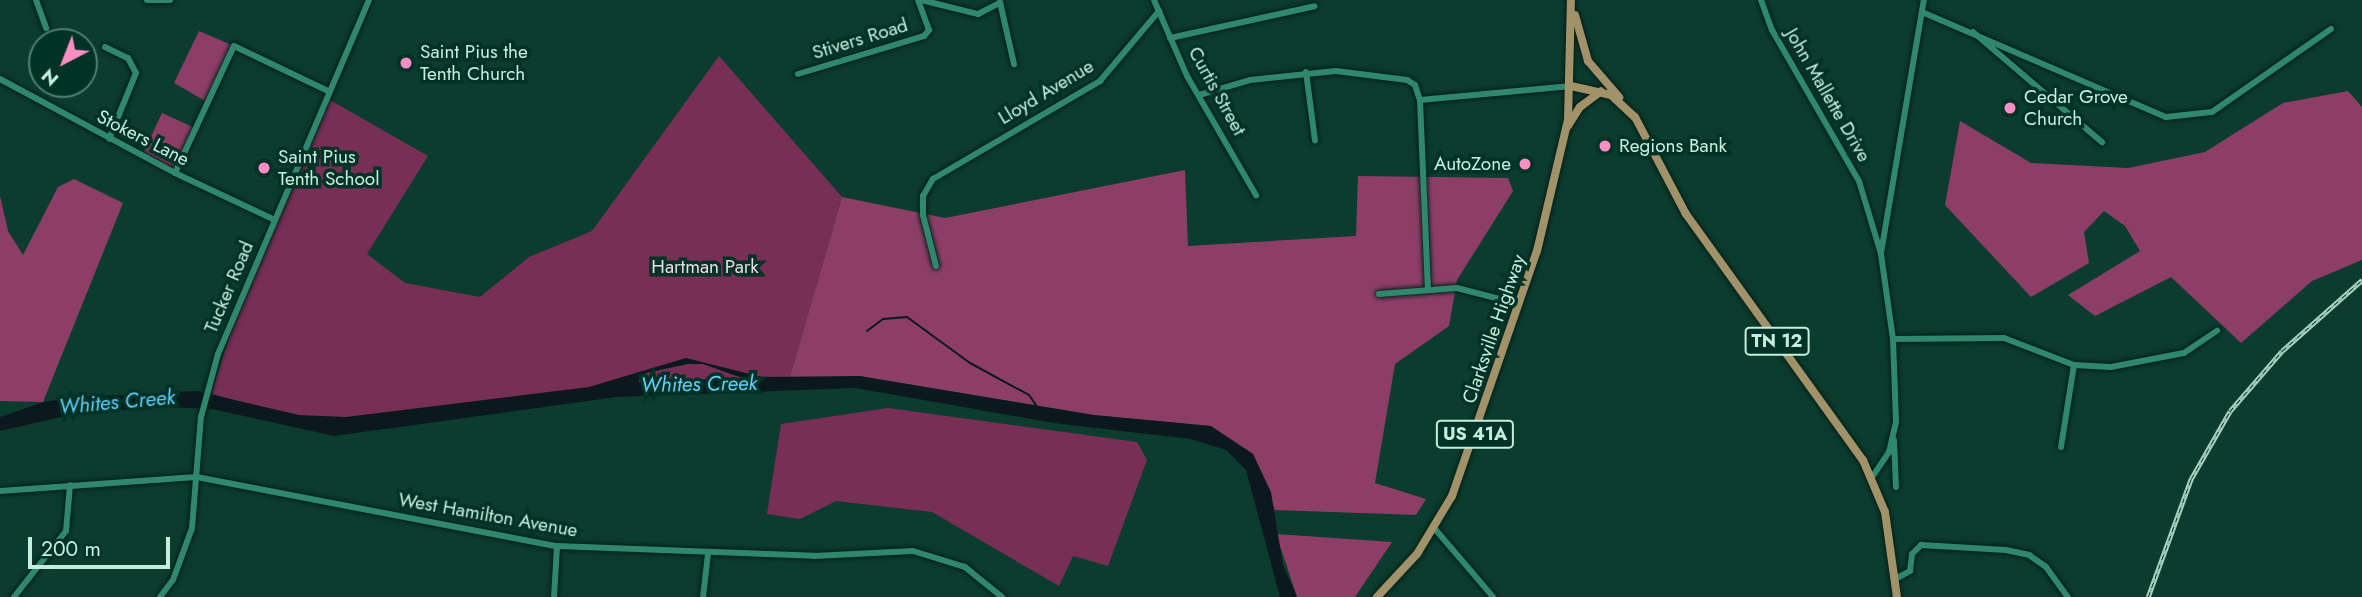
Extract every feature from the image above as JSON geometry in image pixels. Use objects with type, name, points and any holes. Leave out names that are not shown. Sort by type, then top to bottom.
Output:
[{"type":"main road","name":"US 41A","points":[[1571,0],[1572,86]]},
{"type":"main road","points":[[1571,0],[1588,61],[1620,100]]},
{"type":"main road","name":"TN 12","points":[[1572,86],[1601,91],[1620,100],[1635,117],[1686,214],[1872,477],[1897,578],[1898,597]]},
{"type":"main road","name":"Clarksville Highway","points":[[1377,597],[1435,529],[1458,483],[1552,203],[1567,128],[1572,86]]},
{"type":"main road","points":[[1567,128],[1580,107],[1601,91]]},
{"type":"street","points":[[36,0],[46,28]]},
{"type":"street","points":[[147,0],[170,0]]},
{"type":"street","name":"Tucker Road","points":[[160,597],[173,580],[192,528],[201,417],[207,387],[369,0]]},
{"type":"street","points":[[919,0],[978,14],[1000,1],[1014,64]]},
{"type":"street","name":"Stivers Road","points":[[797,74],[923,36],[929,30],[919,0]]},
{"type":"street","name":"Curtis Street","points":[[1154,0],[1199,94],[1256,195]]},
{"type":"street","name":"John Mallette Drive","points":[[1761,0],[1772,30],[1859,181],[1880,251]]},
{"type":"street","points":[[1896,487],[1893,339],[1880,251],[1924,0]]},
{"type":"street","points":[[1170,38],[1315,6]]},
{"type":"street","name":"Lloyd Avenue","points":[[936,266],[923,215],[923,196],[933,179],[1100,80],[1158,11]]},
{"type":"street","points":[[1922,12],[1968,27],[2129,104],[2174,117],[2212,112],[2330,29]]},
{"type":"street","points":[[1968,27],[2102,142]]},
{"type":"street","points":[[175,173],[234,46],[330,92]]},
{"type":"street","points":[[105,47],[128,58],[136,74],[109,139]]},
{"type":"street","points":[[1306,72],[1315,140]]},
{"type":"street","points":[[1199,94],[1306,72],[1407,80],[1415,85],[1420,100],[1428,290]]},
{"type":"street","name":"Stokers Lane","points":[[0,79],[175,173],[275,220]]},
{"type":"street","points":[[1420,100],[1572,86]]},
{"type":"street","points":[[1379,294],[1482,290],[1519,304]]},
{"type":"street","points":[[1893,339],[2004,338],[2074,365],[2135,366],[2184,353],[2217,331]]},
{"type":"street","points":[[2061,447],[2074,365]]},
{"type":"street","points":[[1872,477],[1889,452],[1893,434]]},
{"type":"street","name":"West Hamilton Avenue","points":[[0,491],[197,477],[557,547],[814,556],[913,551],[965,567],[1002,597]]},
{"type":"street","points":[[14,597],[66,531],[69,485]]},
{"type":"street","points":[[1435,529],[1493,597]]},
{"type":"street","points":[[1897,578],[1910,571],[1912,554],[1921,545],[2006,550],[2029,555],[2046,567],[2068,597]]},
{"type":"street","points":[[554,597],[557,547]]},
{"type":"street","points":[[703,597],[708,554]]},
{"type":"green space","name":"Hartman Park","points":[[719,56],[842,197],[789,380],[420,416],[306,419],[211,394],[233,326],[330,100],[428,156],[367,254],[405,283],[480,297],[529,257],[592,231]]},
{"type":"green space","points":[[888,408],[1137,442],[1147,460],[1108,566],[1073,556],[1059,586],[932,512],[836,501],[800,519],[767,514],[781,424]]},
{"type":"shaded area","points":[[199,31],[234,46],[207,102],[174,83]]},
{"type":"shaded area","points":[[2348,91],[2362,107],[2362,260],[2312,281],[2241,343],[2171,277],[2095,316],[2068,295],[2140,251],[2125,226],[2104,211],[2084,232],[2089,263],[2031,297],[1945,205],[1960,121],[2031,163],[2128,168],[2205,152],[2283,103]]},
{"type":"shaded area","points":[[162,113],[195,128],[175,173],[142,156]]},
{"type":"shaded area","points":[[1185,170],[1188,246],[1356,236],[1358,176],[1508,178],[1513,191],[1457,280],[1449,326],[1395,364],[1375,483],[1426,499],[1416,515],[1275,510],[1253,454],[1210,426],[1094,415],[859,376],[789,380],[842,197],[945,218]]},
{"type":"shaded area","points":[[74,179],[123,203],[43,402],[0,401],[0,196],[8,231],[23,255],[58,187]]},
{"type":"shaded area","points":[[1276,534],[1392,542],[1355,597],[1297,597]]},
{"type":"water","name":"Whites Creek","points":[[686,358],[762,377],[859,376],[1093,415],[1211,426],[1253,454],[1271,492],[1283,565],[1297,597],[1280,597],[1246,470],[1226,450],[1190,439],[1054,423],[856,388],[617,397],[334,436],[212,409],[164,407],[83,412],[0,431],[0,417],[43,402],[79,397],[197,391],[299,415],[346,417],[589,387]],"holes":[[[688,364],[703,364],[742,378],[638,382],[646,373]]]},
{"type":"waterway","points":[[867,331],[883,319],[907,317],[970,363],[1029,395],[1036,405]]},
{"type":"railway","points":[[2148,597],[2191,479],[2230,411],[2282,351],[2362,280]]},
{"type":"place","name":"Saint Pius the Tenth Church","points":[[406,63]]},
{"type":"place","name":"Cedar Grove Church","points":[[2010,108]]},
{"type":"place","name":"Regions Bank","points":[[1605,146]]},
{"type":"place","name":"AutoZone","points":[[1525,164]]},
{"type":"place","name":"Saint Pius Tenth School","points":[[264,168]]}]
